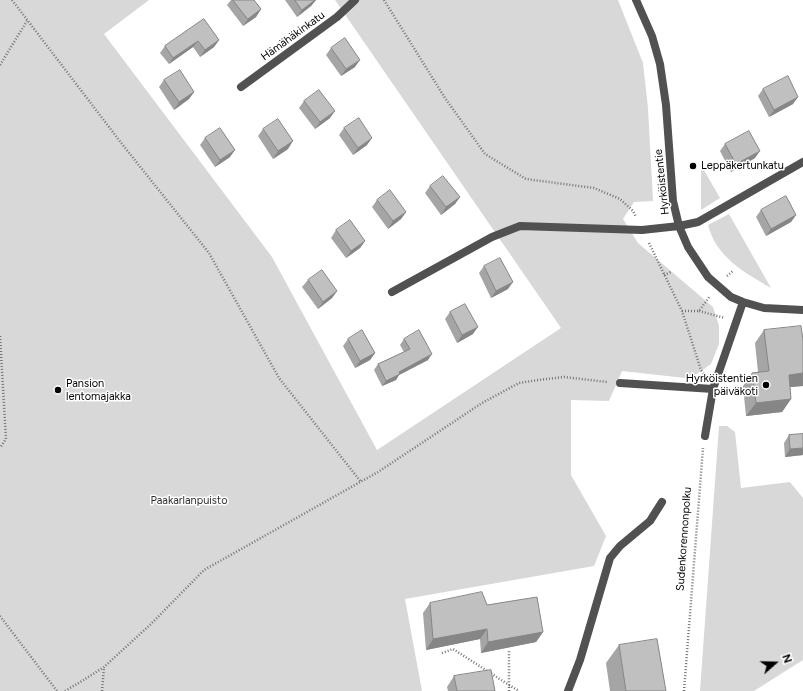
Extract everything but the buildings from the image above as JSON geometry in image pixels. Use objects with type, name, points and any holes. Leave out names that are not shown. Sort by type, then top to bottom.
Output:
[{"type":"street","name":"Hämähäkinkatu","points":[[242,87],[337,17],[355,0]]},
{"type":"street","name":"Hyrköistentie","points":[[636,0],[652,36],[660,64],[666,105],[673,201],[679,226],[688,246],[708,277],[731,297],[742,302],[764,308],[803,310]]},
{"type":"street","points":[[392,292],[492,237],[520,226],[642,230],[679,226],[698,222],[803,162]]},
{"type":"street","points":[[705,436],[713,389],[742,302]]},
{"type":"street","points":[[620,383],[713,389]]},
{"type":"street","points":[[568,691],[580,660],[610,558],[620,546],[650,521],[662,502]]},
{"type":"path","points":[[12,0],[122,144],[209,252],[280,378],[361,482]]},
{"type":"path","points":[[384,0],[445,98],[485,154],[526,179],[594,188],[620,199],[633,211],[682,311],[701,370],[713,389]]},
{"type":"path","points":[[0,65],[27,21]]},
{"type":"path","points":[[664,275],[671,272]]},
{"type":"path","points":[[0,336],[6,439],[0,448]]},
{"type":"path","points":[[65,691],[82,682],[104,667],[204,570],[378,472],[482,403],[519,383],[538,380],[564,377],[620,383]]},
{"type":"path","name":"Sudenkorennonpolku","points":[[684,691],[702,457],[705,436]]},
{"type":"path","points":[[0,616],[57,691]]},
{"type":"path","points":[[442,653],[453,649],[519,691]]},
{"type":"path","points":[[509,650],[509,691]]},
{"type":"path","points":[[102,691],[104,667]]},
{"type":"green space","name":"Paakarlanpuisto","points":[[0,0],[149,0],[104,34],[272,257],[377,450],[561,328],[335,0],[618,0],[643,63],[648,108],[653,201],[634,202],[623,219],[638,243],[713,307],[719,326],[719,344],[711,364],[697,374],[685,378],[622,371],[609,401],[571,400],[571,475],[606,536],[594,566],[405,599],[422,691],[0,691]]},
{"type":"green space","points":[[701,165],[720,198],[701,210]]},
{"type":"green space","points":[[729,214],[771,288],[733,263],[718,246],[712,236],[708,225]]},
{"type":"green space","points":[[719,426],[727,426],[735,432],[741,488],[790,482],[803,498],[803,660],[754,691],[700,691]]},
{"type":"place","name":"Leppäkertunkatu","points":[[693,166]]},
{"type":"place","name":"Hyrköistentien päiväkoti","points":[[766,385]]},
{"type":"place","name":"Pansion lentomajakka","points":[[58,390]]}]
